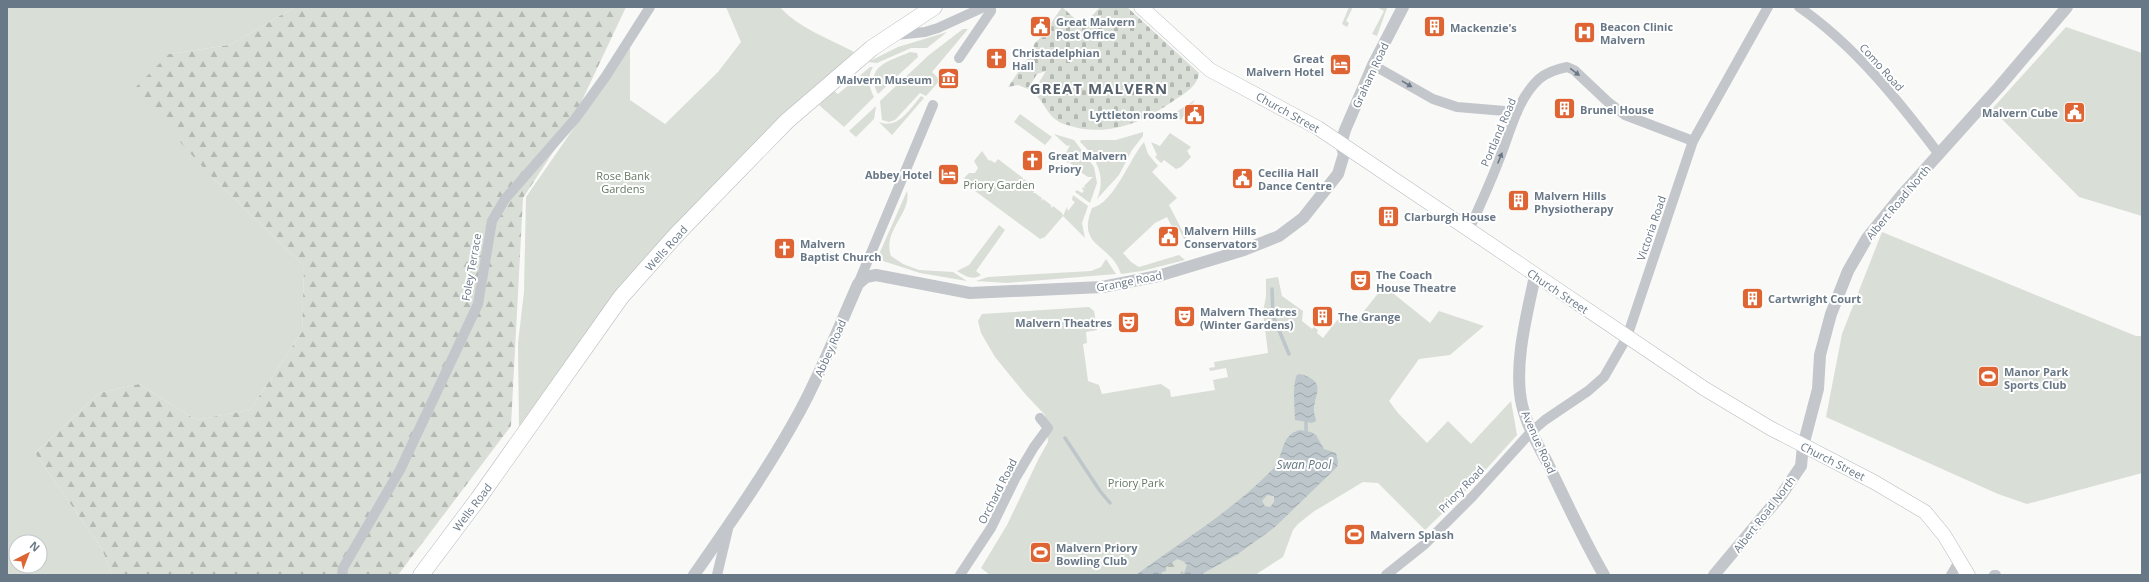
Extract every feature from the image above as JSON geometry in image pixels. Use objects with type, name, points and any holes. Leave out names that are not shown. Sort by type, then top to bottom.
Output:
[{"type":"highway","name":"Wells Road","points":[[420,575],[478,499],[621,297],[690,221],[787,120],[858,59],[934,7]]},
{"type":"main road","name":"Church Street","points":[[1141,7],[1209,69],[1318,128],[1535,276],[1705,389],[1803,446],[1874,482],[1924,512],[1944,535],[1968,575]]},
{"type":"street","name":"Foley Terrace","points":[[342,575],[343,568],[400,470],[478,304],[492,221],[505,199],[576,119],[606,76],[650,7]]},
{"type":"street","points":[[891,35],[915,33],[938,28],[984,7]]},
{"type":"street","points":[[959,58],[991,11],[991,7]]},
{"type":"street","name":"Graham Road","points":[[1341,144],[1345,130],[1373,65],[1403,7]]},
{"type":"street","name":"Victoria Road","points":[[1532,432],[1544,420],[1588,392],[1604,377],[1627,337],[1693,141],[1768,7]]},
{"type":"street","name":"Como Road","points":[[1799,7],[1849,48],[1896,100],[1938,153]]},
{"type":"street","name":"Albert Road North","points":[[1714,575],[1782,494],[1801,466],[1803,446],[1818,390],[1820,355],[1832,314],[1848,271],[1867,238],[1938,153],[1998,88],[2067,7]]},
{"type":"street","points":[[1373,65],[1433,99],[1457,107],[1517,112]]},
{"type":"street","name":"Portland Road","points":[[1469,230],[1499,160],[1517,112],[1529,90],[1539,79],[1548,73],[1567,67],[1574,70],[1608,102],[1625,115],[1693,141]]},
{"type":"street","name":"Abbey Road","points":[[694,575],[729,525],[800,412],[817,378],[858,284],[933,105]]},
{"type":"street","name":"Grange Road","points":[[858,284],[866,277],[876,275],[970,293],[1087,288],[1143,279],[1185,268],[1264,243],[1280,236],[1317,202],[1338,174],[1344,154],[1341,144]]},
{"type":"street","name":"Avenue Road","points":[[1535,276],[1524,327],[1519,378],[1522,405],[1532,432],[1586,544],[1604,575]]},
{"type":"street","name":"Orchard Road","points":[[960,575],[992,528],[1015,479],[1034,447],[1048,428],[1040,418]]},
{"type":"street","name":"Priory Road","points":[[1386,575],[1425,544],[1473,496],[1532,432]]},
{"type":"street","points":[[717,575],[729,525]]},
{"type":"street","points":[[1951,575],[1960,560]]},
{"type":"green space","points":[[7,7],[295,7],[230,45],[169,54],[211,176],[304,266],[302,332],[250,410],[196,420],[139,384],[99,393],[35,453],[102,549],[112,575],[7,575]]},
{"type":"green space","points":[[295,7],[626,7],[569,128],[523,198],[511,426],[398,575],[112,575],[102,549],[35,453],[99,393],[139,384],[196,420],[250,410],[302,332],[304,266],[211,176],[133,90],[169,54],[230,45]]},
{"type":"green space","name":"Rose Bank Gardens","points":[[726,7],[780,7],[805,27],[854,52],[799,103],[662,243],[519,427],[518,343],[524,292],[526,197],[630,47],[630,100],[665,124],[718,72],[741,42]]},
{"type":"green space","name":"Great Malvern Priory","points":[[1062,7],[1083,26],[1100,7],[1127,7],[1199,73],[1194,85],[1163,108],[1123,126],[1094,130],[1079,128],[1059,122],[1050,114],[1033,92],[1046,71],[1037,74],[1028,89],[1018,85],[1008,87],[1027,59],[1035,43],[1043,35]]},
{"type":"green space","points":[[1349,7],[1353,7],[1346,21],[1349,23],[1347,27],[1342,24]]},
{"type":"green space","points":[[1377,7],[1387,8],[1377,36],[1372,34],[1384,11]]},
{"type":"green space","points":[[2066,27],[2142,53],[2142,216],[2079,197],[1992,109]]},
{"type":"green space","points":[[963,29],[968,29],[932,72],[940,80],[926,96],[920,93],[895,120],[889,122],[882,120],[880,101],[929,55]]},
{"type":"green space","points":[[947,32],[927,48],[911,48],[877,63],[868,62],[898,47]]},
{"type":"green space","points":[[910,52],[917,53],[918,57],[878,94],[874,85],[876,71],[887,62]]},
{"type":"green space","points":[[870,67],[873,67],[869,82],[874,97],[844,127],[819,105],[834,91],[838,94]]},
{"type":"green space","points":[[921,96],[924,98],[892,135],[879,122],[886,124],[898,121],[908,112]]},
{"type":"green space","points":[[1195,100],[1181,120],[1175,115],[1176,112]]},
{"type":"green space","points":[[876,106],[874,119],[856,137],[849,131]]},
{"type":"green space","points":[[1020,114],[1052,137],[1045,145],[1014,122]]},
{"type":"green space","points":[[1143,132],[1143,136],[1132,150],[1119,175],[1097,199],[1101,183],[1100,175],[1095,161],[1080,142],[1081,140],[1116,140]]},
{"type":"green space","points":[[1170,133],[1191,147],[1187,151],[1191,157],[1181,167],[1176,169],[1164,160],[1161,163],[1155,157],[1157,155],[1151,142],[1160,146]]},
{"type":"green space","points":[[1054,134],[1074,140],[1094,167],[1097,183],[1090,203],[1075,192],[1077,190],[1082,193],[1084,191],[1082,189],[1083,187],[1086,189],[1084,186],[1093,177],[1088,177],[1079,171],[1081,168],[1078,169],[1070,163],[1071,161],[1068,163],[1063,159],[1070,145],[1067,146]]},
{"type":"green space","points":[[1144,142],[1148,154],[1158,166],[1152,172],[1177,198],[1169,205],[1186,238],[1184,239],[1178,227],[1173,229],[1167,217],[1155,223],[1123,253],[1131,262],[1139,267],[1179,255],[1185,260],[1142,271],[1121,274],[1110,256],[1092,238],[1088,231],[1088,221],[1092,208],[1107,198],[1121,179]]},
{"type":"green space","name":"Priory Garden","points":[[982,151],[989,161],[990,160],[995,163],[998,159],[1023,178],[1022,182],[1024,179],[1029,183],[1027,185],[1030,184],[1033,186],[1033,193],[1042,198],[1041,201],[1043,199],[1051,205],[1051,208],[1053,206],[1062,213],[1063,216],[1045,237],[1040,239],[971,188],[964,178],[969,173],[975,173],[978,168],[974,161]]},
{"type":"green space","points":[[907,191],[905,207],[890,238],[889,247],[891,256],[903,264],[919,270],[953,272],[967,281],[920,273],[883,261],[880,252]]},
{"type":"green space","points":[[1073,195],[1088,206],[1082,223],[1085,238],[1063,216],[1067,207],[1068,211],[1075,202],[1072,200]]},
{"type":"green space","points":[[999,225],[1005,230],[976,271],[981,275],[972,278],[957,271],[969,265]]},
{"type":"green space","name":"Manor Park Sports Club","points":[[1882,232],[2136,336],[2142,336],[2142,473],[2027,504],[1998,494],[1826,417],[1842,334]]},
{"type":"green space","points":[[1106,259],[1116,274],[1007,283],[976,281],[988,277],[1091,271],[1101,267]]},
{"type":"green space","name":"Priory Park","points":[[1278,277],[1282,296],[1303,311],[1302,321],[1312,329],[1314,327],[1318,330],[1317,333],[1323,338],[1342,314],[1347,317],[1360,316],[1384,286],[1430,323],[1439,311],[1484,326],[1450,355],[1419,359],[1389,401],[1398,413],[1427,443],[1448,421],[1471,444],[1511,401],[1517,435],[1471,486],[1425,530],[1378,483],[1363,482],[1313,512],[1298,524],[1293,530],[1283,557],[1255,575],[990,575],[981,568],[1007,525],[1048,442],[1045,415],[1026,395],[995,357],[981,333],[978,321],[982,314],[1089,307],[1094,311],[1097,330],[1086,332],[1087,343],[1083,344],[1088,381],[1099,385],[1102,394],[1161,384],[1170,390],[1171,397],[1215,390],[1213,380],[1228,377],[1226,368],[1210,371],[1209,368],[1215,367],[1214,362],[1268,353],[1263,312],[1266,296],[1266,279]]},
{"type":"green space","points":[[1177,559],[1187,564],[1184,573],[1160,575],[1159,573],[1166,571],[1166,567]]},
{"type":"water","points":[[1300,374],[1309,377],[1317,385],[1318,390],[1314,406],[1316,421],[1312,423],[1295,420],[1295,379],[1297,375]]},
{"type":"water","name":"Swan Pool","points":[[1300,430],[1311,432],[1316,435],[1324,449],[1336,453],[1338,462],[1337,467],[1275,527],[1238,554],[1200,575],[1174,575],[1184,573],[1187,565],[1183,561],[1177,559],[1166,567],[1166,571],[1159,573],[1160,575],[1136,575],[1224,512],[1257,485],[1276,465],[1285,441],[1293,433]],"holes":[[[1267,495],[1274,496],[1274,502],[1270,507],[1265,506],[1262,501]]]},
{"type":"waterway","points":[[1272,289],[1273,316],[1289,354]]},
{"type":"waterway","points":[[1306,422],[1306,432]]},
{"type":"waterway","points":[[1065,438],[1100,491],[1110,503]]},
{"type":"place","name":"Great Malvern Post Office","points":[[1040,27]]},
{"type":"place","name":"Mackenzie's","points":[[1434,27]]},
{"type":"place","name":"Beacon Clinic Malvern","points":[[1584,32]]},
{"type":"place","name":"Christadelphian Hall","points":[[997,58]]},
{"type":"place","name":"Great Malvern Hotel","points":[[1340,64]]},
{"type":"place","name":"Malvern Museum","points":[[948,79]]},
{"type":"place","name":"Brunel House","points":[[1564,109]]},
{"type":"place","name":"Malvern Cube","points":[[2074,112]]},
{"type":"place","name":"Lyttleton rooms","points":[[1194,114]]},
{"type":"place","name":"Great Malvern Priory","points":[[1032,161]]},
{"type":"place","name":"Abbey Hotel","points":[[948,174]]},
{"type":"place","name":"Cecilia Hall Dance Centre","points":[[1243,178]]},
{"type":"place","name":"Malvern Hills Physiotherapy","points":[[1519,201]]},
{"type":"place","name":"Clarburgh House","points":[[1388,216]]},
{"type":"place","name":"Malvern Hills Conservators","points":[[1169,236]]},
{"type":"place","name":"Malvern Baptist Church","points":[[785,249]]},
{"type":"place","name":"The Coach House Theatre","points":[[1360,280]]},
{"type":"place","name":"Cartwright Court","points":[[1753,298]]},
{"type":"place","name":"The Grange","points":[[1323,316]]},
{"type":"place","name":"Malvern Theatres (Winter Gardens)","points":[[1184,317]]},
{"type":"place","name":"Malvern Theatres","points":[[1128,322]]},
{"type":"place","name":"Manor Park Sports Club","points":[[1988,377]]},
{"type":"place","name":"Malvern Splash","points":[[1355,534]]},
{"type":"place","name":"Malvern Priory Bowling Club","points":[[1041,553]]},
{"type":"district","name":"GREAT MALVERN","points":[[1099,88]]}]
